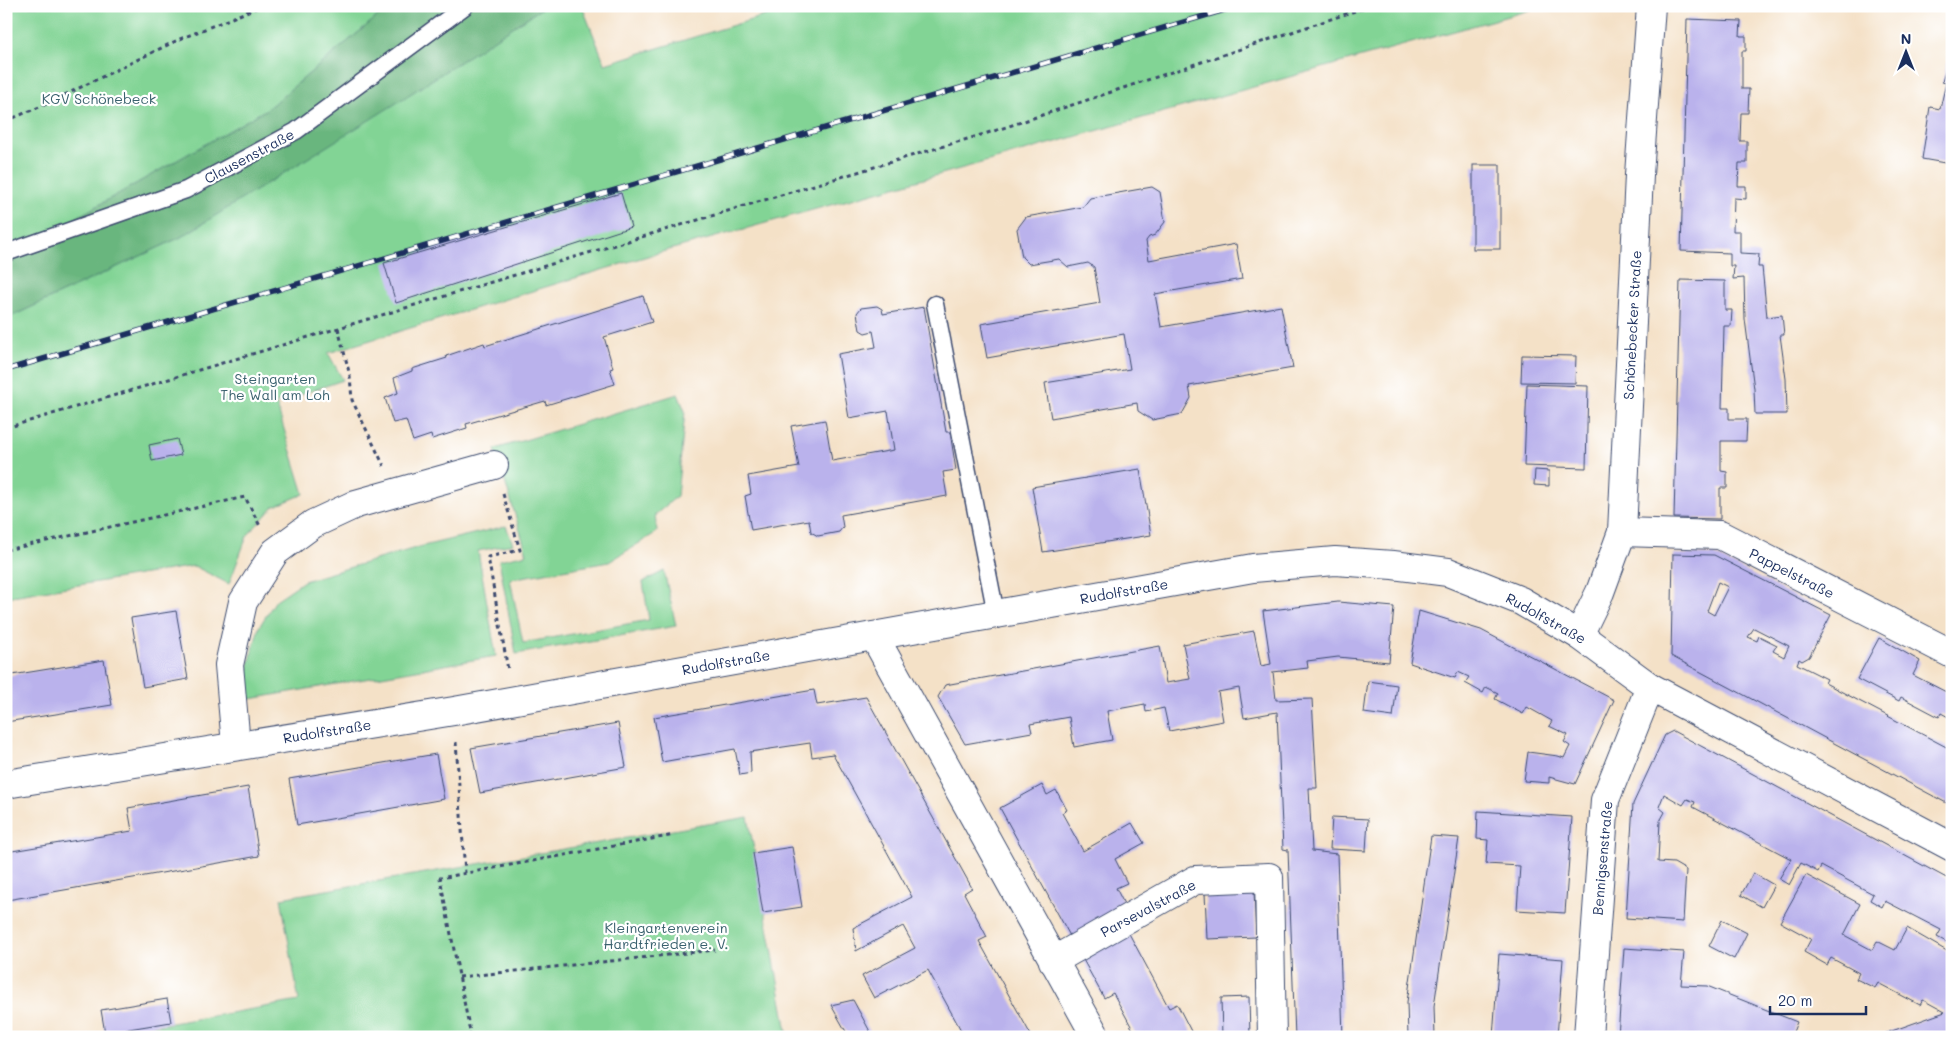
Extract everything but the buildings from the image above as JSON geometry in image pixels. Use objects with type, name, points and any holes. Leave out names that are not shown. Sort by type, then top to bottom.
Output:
[{"type":"street","name":"Schönebecker Straße","points":[[1578,635],[1600,592],[1622,532],[1639,175],[1651,6]]},
{"type":"street","points":[[236,745],[229,665],[243,602],[275,552],[313,524],[356,504],[494,465]]},
{"type":"street","name":"Pappelstraße","points":[[1622,532],[1720,535],[1952,654]]},
{"type":"street","name":"Rudolfstraße","points":[[6,784],[454,710],[1253,568],[1335,561],[1393,565],[1448,572],[1520,601],[1578,635],[1650,687],[1952,846]]},
{"type":"street","points":[[874,636],[1096,1037]]},
{"type":"street","name":"Bennigsenstraße","points":[[1588,1037],[1605,800],[1650,687]]},
{"type":"street","name":"Parsevalstraße","points":[[1053,961],[1195,880],[1269,877],[1272,1037]]},
{"type":"lane","name":"Clausenstraße","points":[[6,253],[186,190],[288,136],[465,6]]},
{"type":"lane","points":[[935,304],[996,614]]},
{"type":"path","points":[[6,121],[44,105],[180,39],[261,6]]},
{"type":"path","points":[[6,428],[994,131],[1370,6]]},
{"type":"path","points":[[338,328],[350,376],[352,400],[365,430],[397,492]]},
{"type":"path","points":[[6,550],[244,497],[275,552]]},
{"type":"path","points":[[513,522],[520,550],[488,557],[513,699]]},
{"type":"path","points":[[454,710],[465,873]]},
{"type":"path","points":[[470,1037],[440,878],[674,835]]},
{"type":"path","points":[[459,977],[715,950]]},
{"type":"green space","name":"KGV Schönebeck","points":[[6,6],[390,6],[267,109],[6,258]]},
{"type":"green space","points":[[390,6],[545,6],[395,104],[181,237],[6,319],[6,258],[267,109]]},
{"type":"green space","name":"Steingarten The Wall am Loh","points":[[545,6],[582,6],[605,64],[797,6],[1537,6],[1537,8],[651,255],[328,353],[343,380],[276,403],[304,494],[273,507],[247,536],[229,584],[194,566],[6,597],[6,319],[181,237]]},
{"type":"green space","points":[[678,394],[685,411],[677,496],[655,515],[657,532],[609,562],[510,579],[523,643],[649,620],[643,582],[664,571],[676,626],[516,654],[499,560],[527,554],[495,449]]},
{"type":"green space","points":[[506,526],[513,544],[478,551],[496,656],[239,701],[259,627],[276,600],[304,581],[419,547]]},
{"type":"green space","name":"Kleingartenverein Hardtfrieden e. V.","points":[[748,817],[788,1037],[91,1037],[299,1001],[281,898]]},
{"type":"railway","points":[[6,370],[1238,6]]}]
